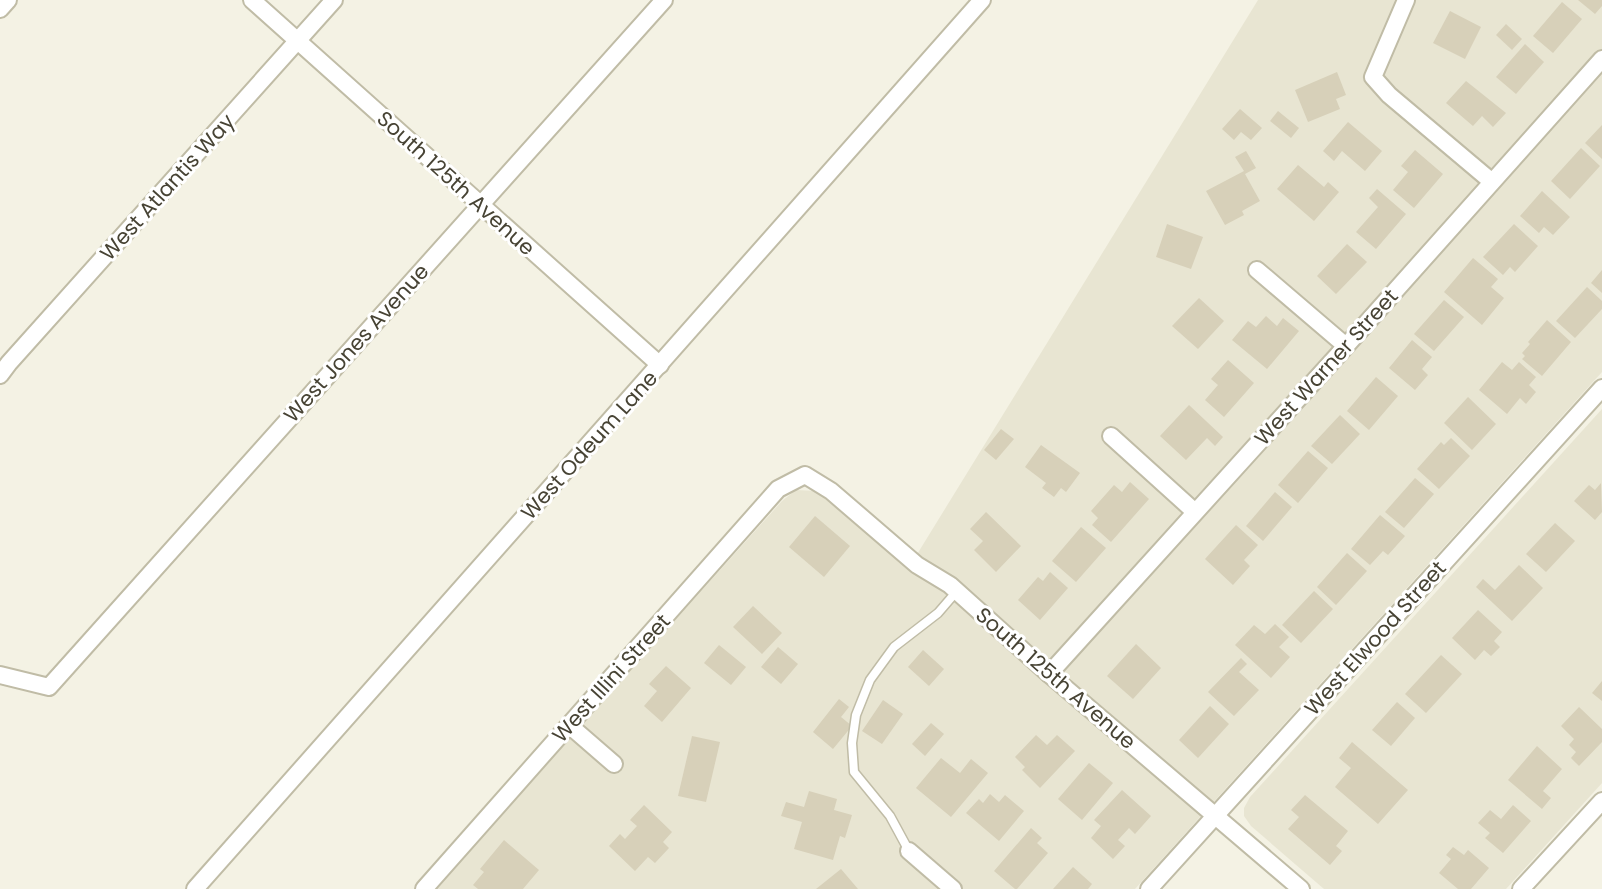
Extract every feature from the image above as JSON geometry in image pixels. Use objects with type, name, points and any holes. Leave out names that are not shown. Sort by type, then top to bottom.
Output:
[{"type":"street","points":[[0,9],[8,0]]},
{"type":"street","name":"South 125th Avenue","points":[[252,0],[660,365]]},
{"type":"street","name":"West Atlantis Way","points":[[0,375],[334,0]]},
{"type":"street","name":"West Jones Avenue","points":[[0,675],[49,687],[664,0]]},
{"type":"street","name":"West Odeum Lane","points":[[195,889],[982,0]]},
{"type":"street","points":[[1406,0],[1373,77],[1389,95],[1491,182]]},
{"type":"street","name":"West Warner Street","points":[[1049,674],[1602,59]]},
{"type":"street","points":[[1257,270],[1346,346]]},
{"type":"street","name":"West Elwood Street","points":[[1149,889],[1602,388]]},
{"type":"street","points":[[1111,436],[1196,512]]},
{"type":"street","name":"South 125th Avenue","points":[[805,475],[831,491],[917,565],[957,591],[1049,674],[1301,889]]},
{"type":"street","name":"West Illini Street","points":[[424,889],[778,489],[805,475]]},
{"type":"street","points":[[569,725],[614,764]]},
{"type":"street","points":[[1521,889],[1602,801]]},
{"type":"street","points":[[909,850],[953,889]]},
{"type":"lane","points":[[909,850],[890,816],[854,772],[852,743],[856,715],[870,680],[894,647],[938,613],[957,591]]},
{"type":"shaded area","points":[[1258,0],[1602,0],[1602,372],[1135,889],[434,889],[782,501],[796,490],[816,491],[908,569]]},
{"type":"shaded area","points":[[1602,409],[1602,783],[1506,889],[1324,889],[1251,826],[1244,816],[1244,808],[1250,797]]},
{"type":"building","points":[[1578,0],[1602,0],[1602,6],[1595,14]]},
{"type":"building","points":[[1562,2],[1582,19],[1553,53],[1533,36]]},
{"type":"building","points":[[1450,11],[1481,27],[1465,59],[1433,43]]},
{"type":"building","points":[[1506,24],[1522,39],[1512,50],[1496,35]]},
{"type":"building","points":[[1525,44],[1544,62],[1516,94],[1496,77]]},
{"type":"building","points":[[1337,72],[1346,95],[1336,99],[1340,109],[1308,122],[1295,90]]},
{"type":"building","points":[[1466,81],[1506,113],[1493,127],[1482,116],[1473,126],[1446,103]]},
{"type":"building","points":[[1240,109],[1262,128],[1251,140],[1241,132],[1234,140],[1222,129]]},
{"type":"building","points":[[1278,111],[1299,128],[1291,138],[1270,121]]},
{"type":"building","points":[[1348,122],[1382,151],[1365,171],[1342,151],[1334,161],[1323,151]]},
{"type":"building","points":[[1602,125],[1602,159],[1585,143]]},
{"type":"building","points":[[1581,148],[1600,166],[1570,199],[1551,181]]},
{"type":"building","points":[[1415,150],[1443,174],[1414,208],[1393,190],[1408,172],[1401,166]]},
{"type":"building","points":[[1246,151],[1256,168],[1245,174],[1260,201],[1242,211],[1244,215],[1225,225],[1206,191],[1244,171],[1235,157]]},
{"type":"building","points":[[1298,165],[1324,187],[1328,182],[1339,192],[1314,221],[1277,189]]},
{"type":"building","points":[[1377,189],[1406,214],[1376,249],[1356,232],[1378,207],[1369,198]]},
{"type":"building","points":[[1542,191],[1570,217],[1553,235],[1544,227],[1539,233],[1520,216]]},
{"type":"building","points":[[1167,224],[1203,237],[1191,269],[1156,257]]},
{"type":"building","points":[[1514,224],[1538,246],[1515,272],[1510,267],[1503,275],[1483,257]]},
{"type":"building","points":[[1347,244],[1367,262],[1336,294],[1317,276]]},
{"type":"building","points":[[1473,258],[1498,279],[1491,287],[1504,298],[1482,325],[1444,292]]},
{"type":"building","points":[[1602,270],[1602,293],[1591,283]]},
{"type":"building","points":[[1587,287],[1602,301],[1602,309],[1575,338],[1556,321]]},
{"type":"building","points":[[1199,298],[1224,321],[1198,349],[1172,326]]},
{"type":"building","points":[[1444,300],[1464,317],[1434,351],[1414,334]]},
{"type":"building","points":[[1266,316],[1277,326],[1283,318],[1299,331],[1267,369],[1232,340],[1248,321],[1256,327]]},
{"type":"building","points":[[1547,320],[1571,342],[1542,376],[1522,359],[1525,356],[1522,353],[1530,344],[1528,342]]},
{"type":"building","points":[[1412,340],[1432,357],[1422,369],[1428,375],[1415,390],[1389,368]]},
{"type":"building","points":[[1228,360],[1254,383],[1224,417],[1205,400],[1218,385],[1211,379]]},
{"type":"building","points":[[1502,362],[1512,370],[1519,362],[1536,377],[1529,385],[1536,392],[1526,404],[1520,398],[1507,414],[1479,390]]},
{"type":"building","points":[[1376,377],[1398,396],[1369,430],[1347,411]]},
{"type":"building","points":[[1468,397],[1496,424],[1472,450],[1444,423]]},
{"type":"building","points":[[1189,405],[1223,437],[1215,446],[1207,438],[1186,460],[1160,436]]},
{"type":"building","points":[[1340,415],[1360,434],[1332,464],[1311,446]]},
{"type":"building","points":[[1001,429],[1014,439],[996,460],[984,450]]},
{"type":"building","points":[[1451,438],[1470,456],[1439,489],[1417,469],[1441,442],[1444,445]]},
{"type":"building","points":[[1041,445],[1080,473],[1066,492],[1061,488],[1054,497],[1042,488],[1046,483],[1025,467]]},
{"type":"building","points":[[1308,451],[1328,468],[1298,503],[1278,485]]},
{"type":"building","points":[[1415,478],[1434,494],[1404,528],[1385,512]]},
{"type":"building","points":[[1130,482],[1149,499],[1111,542],[1092,525],[1098,518],[1091,511],[1114,485],[1122,492]]},
{"type":"building","points":[[1601,483],[1602,512],[1595,520],[1574,501],[1589,485],[1595,490]]},
{"type":"building","points":[[1275,492],[1292,507],[1263,541],[1246,526]]},
{"type":"building","points":[[986,512],[1021,546],[996,572],[974,550],[983,541],[970,529]]},
{"type":"building","points":[[1380,515],[1405,536],[1388,555],[1383,551],[1370,565],[1351,549]]},
{"type":"building","points":[[815,516],[850,546],[824,577],[789,547]]},
{"type":"building","points":[[1555,523],[1575,541],[1546,572],[1526,554]]},
{"type":"building","points":[[1236,525],[1258,545],[1244,560],[1250,566],[1233,585],[1205,559]]},
{"type":"building","points":[[1081,527],[1106,548],[1076,582],[1052,561]]},
{"type":"building","points":[[1347,553],[1367,571],[1336,605],[1317,587]]},
{"type":"building","points":[[1519,565],[1543,588],[1512,621],[1476,587],[1483,579],[1495,590]]},
{"type":"building","points":[[1050,572],[1068,588],[1040,620],[1018,600],[1038,577],[1043,581]]},
{"type":"building","points":[[1314,591],[1333,609],[1301,643],[1282,625]]},
{"type":"building","points":[[753,606],[782,633],[762,654],[733,627]]},
{"type":"building","points":[[1478,610],[1502,632],[1494,641],[1500,647],[1491,656],[1484,650],[1475,660],[1452,638]]},
{"type":"building","points":[[1275,624],[1289,637],[1279,647],[1290,657],[1271,678],[1235,645],[1254,625],[1265,634]]},
{"type":"building","points":[[1136,644],[1161,668],[1133,699],[1107,676]]},
{"type":"building","points":[[719,645],[746,667],[731,685],[704,663]]},
{"type":"building","points":[[778,647],[798,664],[781,684],[761,667]]},
{"type":"building","points":[[923,650],[944,669],[929,686],[908,667]]},
{"type":"building","points":[[1441,655],[1462,674],[1426,713],[1405,694]]},
{"type":"building","points":[[1241,658],[1247,664],[1239,672],[1259,690],[1234,716],[1208,692]]},
{"type":"building","points":[[666,666],[691,688],[662,722],[644,706],[657,691],[649,684]]},
{"type":"building","points":[[1602,681],[1602,701],[1592,693]]},
{"type":"building","points":[[839,699],[849,707],[841,717],[852,726],[833,749],[813,732]]},
{"type":"building","points":[[883,700],[903,714],[882,744],[862,731]]},
{"type":"building","points":[[1397,702],[1415,718],[1391,746],[1372,730]]},
{"type":"building","points":[[1210,706],[1229,724],[1198,758],[1179,740]]},
{"type":"building","points":[[1579,707],[1602,729],[1602,742],[1579,766],[1571,758],[1576,752],[1569,745],[1574,739],[1561,726]]},
{"type":"building","points":[[931,723],[944,734],[925,756],[912,744]]},
{"type":"building","points":[[1036,735],[1047,745],[1057,735],[1075,751],[1040,788],[1022,770],[1025,767],[1015,757]]},
{"type":"building","points":[[692,736],[720,742],[706,802],[678,796]]},
{"type":"building","points":[[1352,742],[1408,790],[1378,824],[1335,787],[1351,768],[1339,758]]},
{"type":"building","points":[[1537,746],[1562,769],[1543,791],[1551,798],[1542,809],[1508,780]]},
{"type":"building","points":[[941,758],[960,773],[971,759],[988,773],[951,817],[916,788]]},
{"type":"building","points":[[1089,763],[1113,783],[1082,820],[1058,799]]},
{"type":"building","points":[[1122,790],[1151,816],[1135,834],[1129,828],[1118,840],[1125,846],[1113,859],[1091,838],[1101,826],[1094,820]]},
{"type":"building","points":[[809,791],[837,799],[834,810],[852,815],[845,838],[840,836],[833,860],[794,849],[802,822],[781,816],[786,802],[804,807]]},
{"type":"building","points":[[990,794],[999,802],[1005,795],[1024,811],[999,841],[966,813],[979,799],[983,803]]},
{"type":"building","points":[[1305,795],[1348,831],[1336,846],[1342,851],[1330,865],[1288,829],[1299,817],[1291,810]]},
{"type":"building","points":[[644,805],[672,832],[663,842],[669,848],[655,863],[648,857],[635,871],[609,846],[620,834],[625,839],[637,826],[630,820]]},
{"type":"building","points":[[1513,805],[1531,821],[1503,853],[1485,838],[1490,833],[1478,823],[1490,810],[1501,819]]},
{"type":"building","points":[[1031,828],[1042,838],[1037,843],[1048,853],[1015,889],[994,871]]},
{"type":"building","points":[[504,840],[539,870],[523,889],[478,889],[473,885],[484,872],[480,869]]},
{"type":"building","points":[[1453,847],[1464,855],[1468,850],[1489,868],[1471,889],[1458,889],[1439,873],[1451,859],[1446,855]]},
{"type":"building","points":[[1073,867],[1092,884],[1088,889],[1053,889]]},
{"type":"building","points":[[841,869],[858,889],[816,889]]}]
